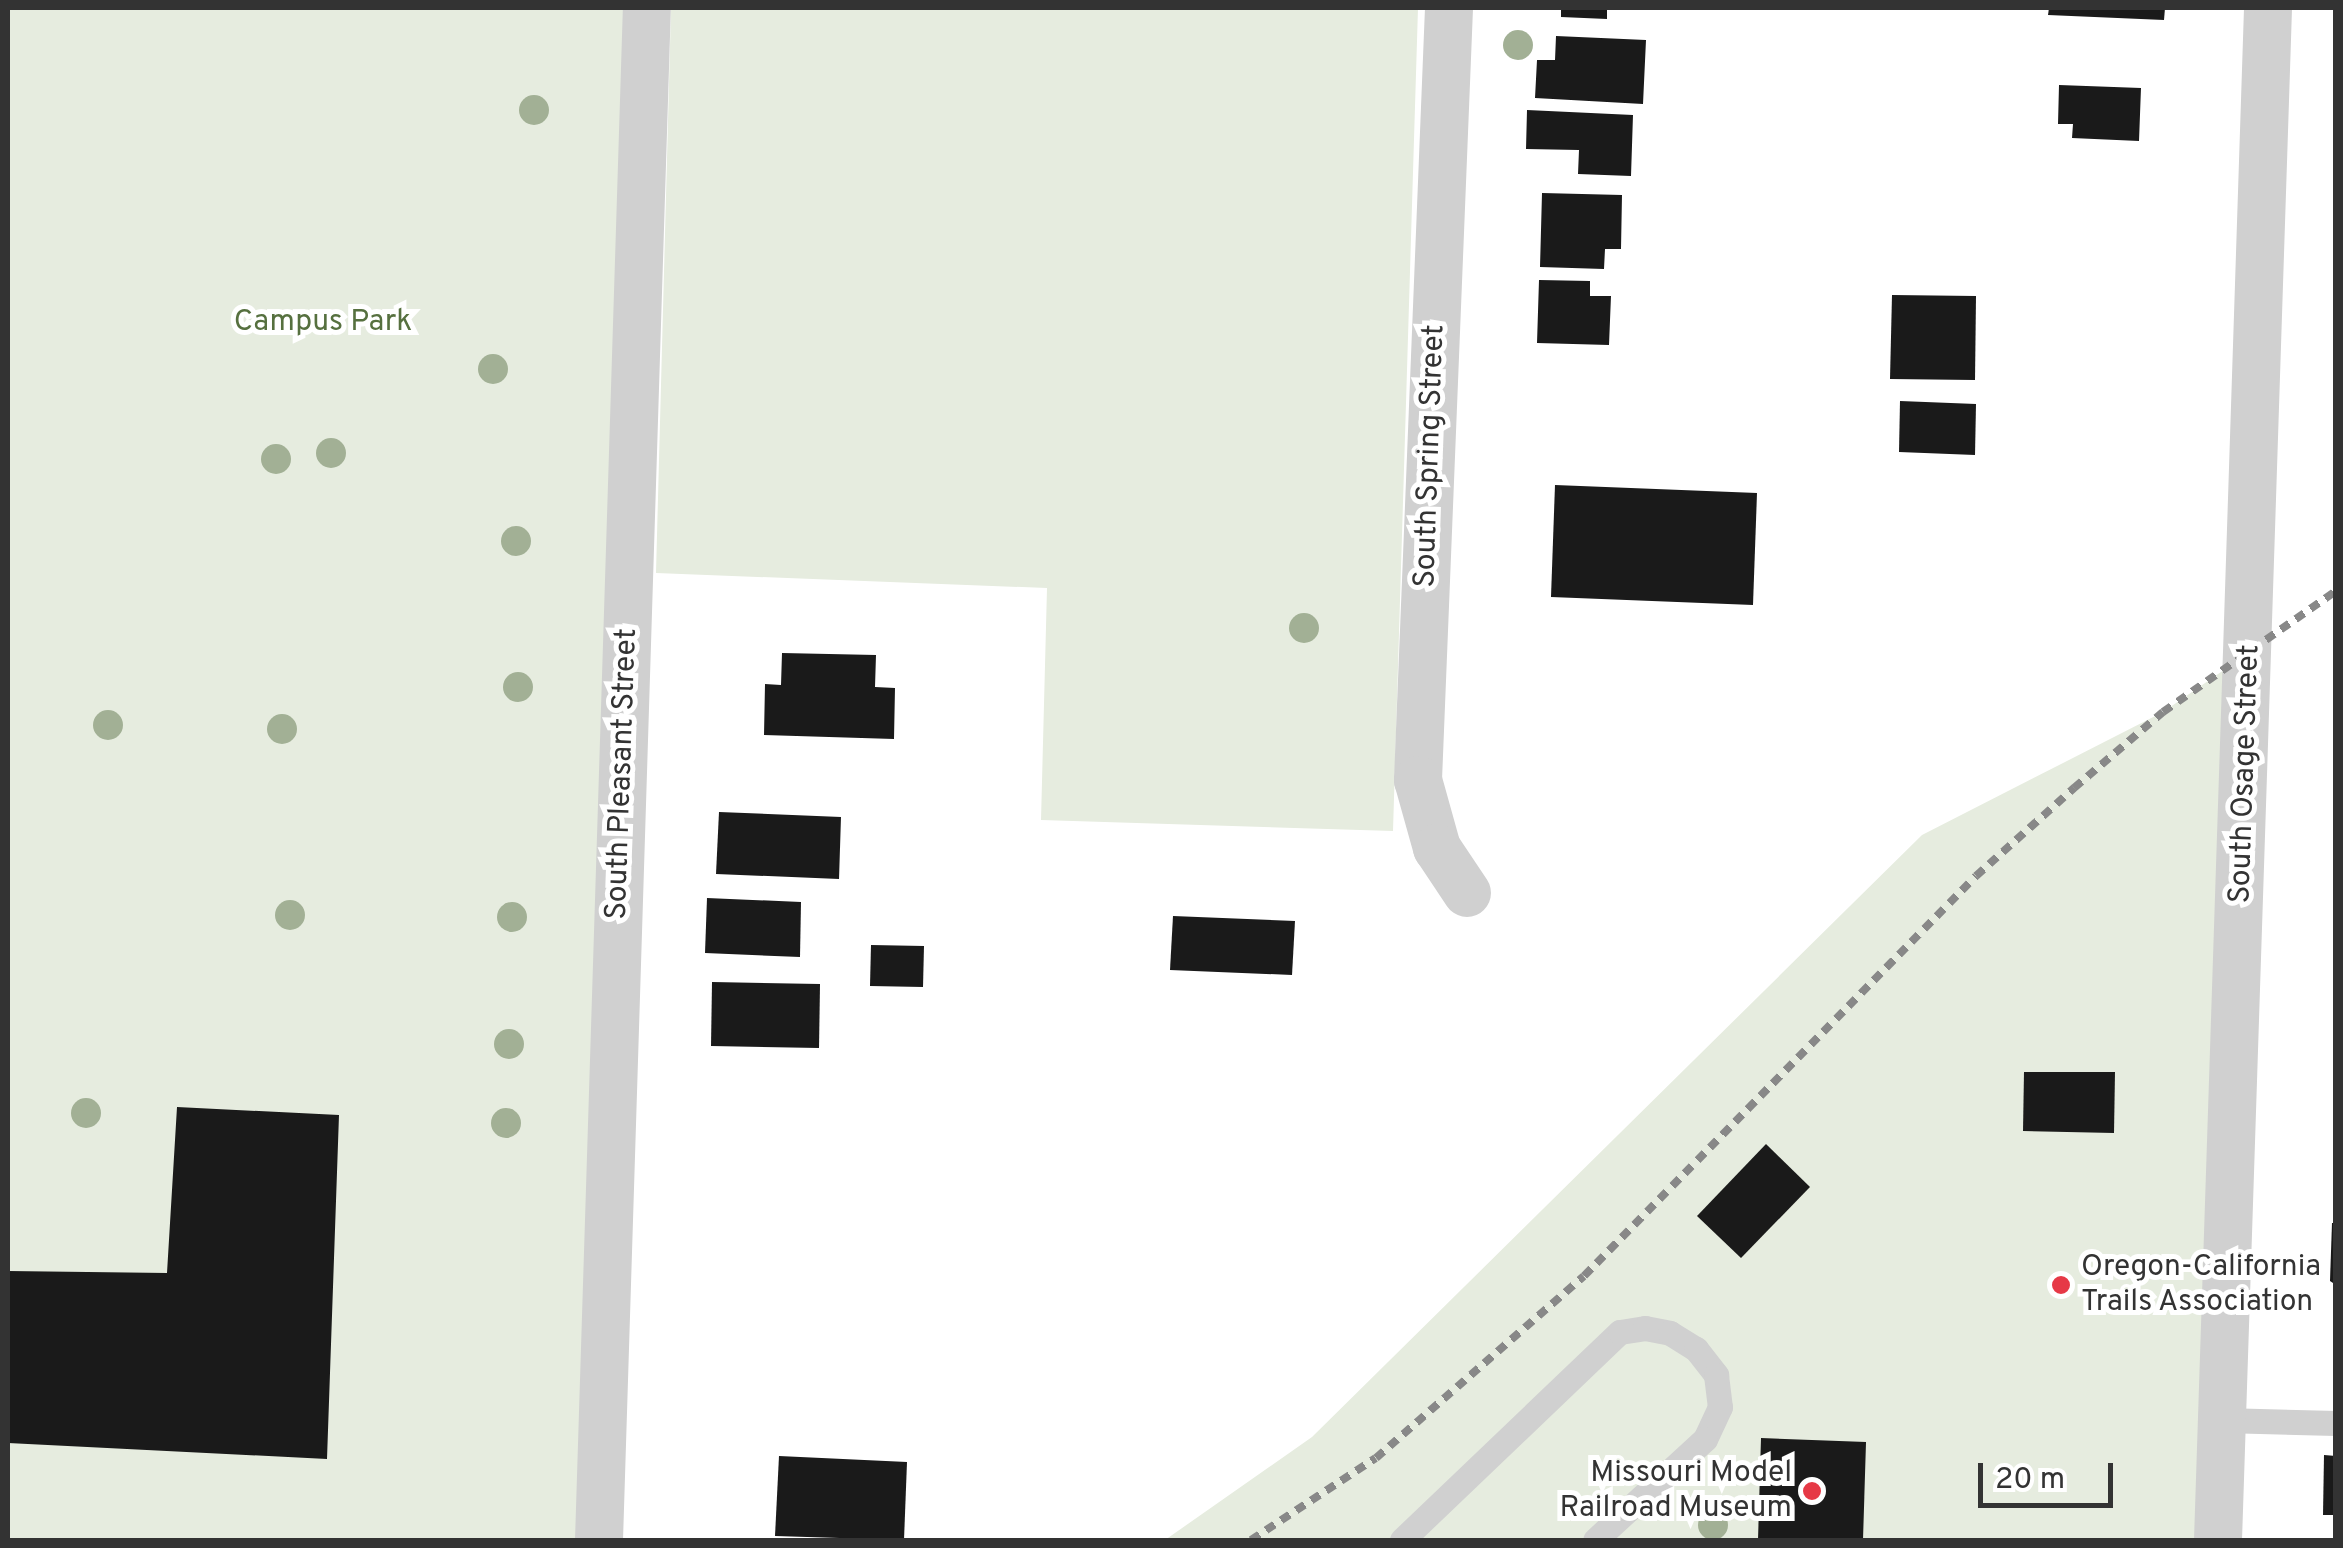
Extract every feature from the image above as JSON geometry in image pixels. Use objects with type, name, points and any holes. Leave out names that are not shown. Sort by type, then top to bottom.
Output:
[{"type":"street","name":"South Pleasant Street","points":[[600,1540],[647,8]]},
{"type":"street","name":"South Spring Street","points":[[1449,8],[1418,780],[1437,848],[1468,893]]},
{"type":"street","name":"South Osage Street","points":[[2218,1540],[2268,8]]},
{"type":"lane","points":[[1402,1540],[1620,1332],[1645,1328],[1670,1333],[1696,1348],[1716,1374],[1720,1407],[1706,1438],[1595,1540]]},
{"type":"lane","points":[[2222,1420],[2336,1423]]},
{"type":"green space","name":"Campus Park","points":[[8,8],[647,8],[599,1540],[8,1540]]},
{"type":"green space","points":[[671,8],[1418,8],[1393,831],[1041,820],[1047,588],[656,573]]},
{"type":"green space","points":[[2250,652],[2218,1540],[1165,1540],[1312,1437],[1922,835],[2163,712]]},
{"type":"building","points":[[1561,8],[1607,8],[1607,19],[1561,17]]},
{"type":"building","points":[[2049,8],[2165,8],[2164,20],[2048,15]]},
{"type":"building","points":[[1556,36],[1646,40],[1643,104],[1535,98],[1537,60],[1555,60]]},
{"type":"building","points":[[2059,85],[2141,88],[2139,141],[2072,138],[2073,124],[2058,124]]},
{"type":"building","points":[[1527,110],[1633,115],[1631,176],[1578,174],[1579,150],[1526,149]]},
{"type":"building","points":[[1542,193],[1622,195],[1621,249],[1605,249],[1604,269],[1540,267]]},
{"type":"building","points":[[1539,280],[1590,281],[1590,296],[1611,296],[1609,345],[1537,343]]},
{"type":"building","points":[[1892,295],[1976,296],[1975,380],[1890,379]]},
{"type":"building","points":[[1900,401],[1976,404],[1975,455],[1899,452]]},
{"type":"building","points":[[1555,485],[1757,493],[1753,605],[1551,597]]},
{"type":"building","points":[[782,653],[876,655],[875,687],[895,688],[894,739],[764,735],[765,684],[781,685]]},
{"type":"building","points":[[719,812],[841,817],[839,879],[716,874]]},
{"type":"building","points":[[707,898],[801,902],[800,957],[705,953]]},
{"type":"building","points":[[1173,916],[1295,921],[1292,975],[1170,970]]},
{"type":"building","points":[[871,945],[924,946],[923,987],[870,986]]},
{"type":"building","points":[[712,982],[820,984],[819,1048],[711,1046]]},
{"type":"building","points":[[2024,1072],[2115,1072],[2114,1133],[2023,1131]]},
{"type":"building","points":[[177,1107],[339,1115],[327,1459],[8,1443],[8,1271],[167,1273]]},
{"type":"building","points":[[1766,1144],[1810,1187],[1741,1258],[1697,1216]]},
{"type":"building","points":[[2332,1223],[2336,1223],[2336,1285],[2330,1281]]},
{"type":"building","name":"Missouri Model Railroad Museum","points":[[1761,1438],[1866,1442],[1863,1540],[1758,1540]]},
{"type":"building","points":[[2324,1455],[2336,1456],[2336,1515],[2323,1515]]},
{"type":"building","points":[[779,1456],[907,1462],[904,1540],[775,1536]]},
{"type":"railway","points":[[1251,1540],[1376,1458],[1584,1276],[1976,876],[2074,788],[2163,712],[2336,591]]},
{"type":"place","name":"Oregon-California Trails Association","points":[[2061,1285]]},
{"type":"place","name":"Missouri Model Railroad Museum","points":[[1812,1491]]}]
